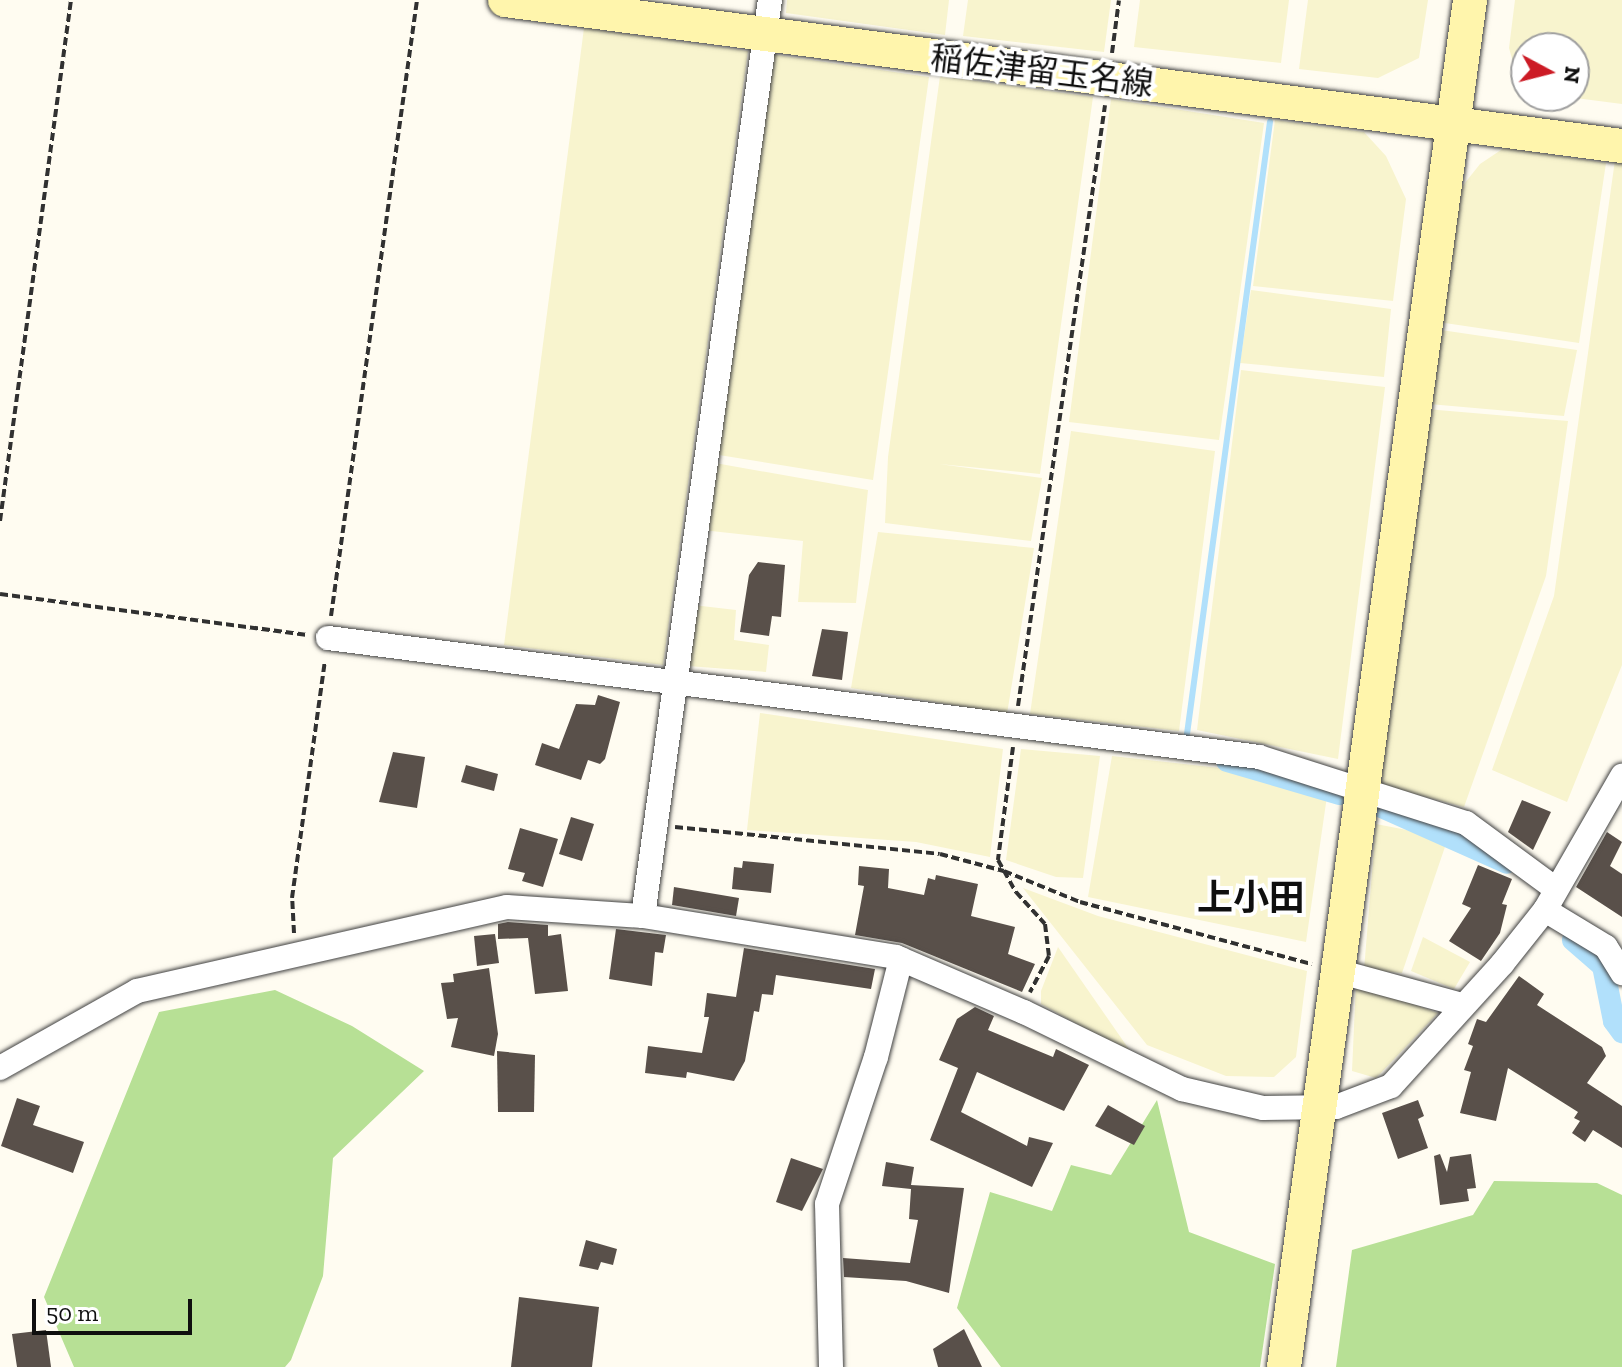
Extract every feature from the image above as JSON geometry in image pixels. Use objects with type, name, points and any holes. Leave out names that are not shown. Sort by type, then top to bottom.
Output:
[{"type":"street","name":"稲佐津留玉名線","points":[[505,0],[765,38],[1622,146]]},
{"type":"street","points":[[643,916],[658,825],[672,681],[770,0]]},
{"type":"street","points":[[1284,1367],[1470,0]]},
{"type":"street","points":[[328,638],[1259,757],[1361,787],[1466,823],[1606,947],[1622,973]]},
{"type":"street","points":[[0,1068],[137,991],[295,952],[507,907],[643,916],[901,959],[1024,1012],[1182,1089],[1263,1108],[1320,1108],[1391,1086],[1550,900],[1622,776]]},
{"type":"street","points":[[831,1367],[827,1204],[876,1057],[901,959]]},
{"type":"street","points":[[1337,971],[1462,1005]]},
{"type":"path","points":[[0,521],[71,0]]},
{"type":"path","points":[[295,952],[292,898],[417,0]]},
{"type":"path","points":[[1024,1012],[1049,956],[1045,924],[998,860],[1119,0]]},
{"type":"path","points":[[0,594],[328,638]]},
{"type":"path","points":[[658,825],[771,841],[911,849],[1004,871],[1080,902],[1337,971]]},
{"type":"shaded area","points":[[787,0],[949,0],[945,35],[786,13]]},
{"type":"shaded area","points":[[968,0],[1111,0],[1104,52],[963,36]]},
{"type":"shaded area","points":[[1140,0],[1289,0],[1281,63],[1134,47]]},
{"type":"shaded area","points":[[1308,0],[1428,0],[1419,58],[1378,78],[1299,69]]},
{"type":"shaded area","points":[[1515,0],[1622,0],[1622,104],[1590,100],[1590,32],[1511,32]]},
{"type":"shaded area","points":[[584,28],[748,51],[663,665],[504,645]]},
{"type":"shaded area","points":[[770,54],[929,77],[873,480],[719,455]]},
{"type":"shaded area","points":[[940,76],[1093,97],[1040,474],[939,464],[1042,478],[1031,541],[885,523],[888,457]]},
{"type":"shaded area","points":[[1111,99],[1264,123],[1219,440],[1069,422]]},
{"type":"shaded area","points":[[1275,120],[1364,132],[1386,156],[1406,199],[1393,301],[1253,286]]},
{"type":"shaded area","points":[[1504,148],[1606,163],[1579,343],[1438,322],[1457,193],[1480,164]]},
{"type":"shaded area","points":[[1615,160],[1622,160],[1622,665],[1567,802],[1492,770],[1554,596]]},
{"type":"shaded area","points":[[1251,290],[1391,309],[1384,377],[1240,363]]},
{"type":"shaded area","points":[[1441,330],[1577,350],[1564,416],[1429,404]]},
{"type":"shaded area","points":[[1241,370],[1385,387],[1338,759],[1197,730]]},
{"type":"shaded area","points":[[1426,409],[1568,421],[1546,576],[1464,807],[1374,783]]},
{"type":"shaded area","points":[[1071,431],[1215,451],[1179,731],[1030,714]]},
{"type":"shaded area","points":[[715,463],[868,490],[856,603],[798,602],[803,541],[702,530]]},
{"type":"shaded area","points":[[878,532],[1034,548],[1007,714],[851,688]]},
{"type":"shaded area","points":[[693,605],[736,610],[734,640],[769,645],[766,672],[688,666]]},
{"type":"shaded area","points":[[760,713],[1003,749],[990,857],[916,842],[747,830]]},
{"type":"shaded area","points":[[1021,749],[1100,756],[1083,878],[1056,877],[1006,860]]},
{"type":"shaded area","points":[[1112,756],[1238,770],[1327,796],[1306,942],[1088,897]]},
{"type":"shaded area","points":[[1376,824],[1448,838],[1402,973],[1364,970]]},
{"type":"shaded area","points":[[1023,888],[1098,916],[1307,971],[1296,1057],[1274,1077],[1226,1076],[1147,1045]]},
{"type":"shaded area","points":[[1423,937],[1470,962],[1454,989],[1411,971]]},
{"type":"shaded area","points":[[1058,947],[1133,1055],[1041,1004],[1041,991]]},
{"type":"shaded area","points":[[1356,983],[1438,1013],[1376,1078],[1352,1071]]},
{"type":"green space","points":[[275,990],[352,1026],[424,1071],[333,1158],[323,1276],[291,1360],[285,1367],[74,1367],[44,1297],[159,1012]]},
{"type":"green space","points":[[1157,1100],[1189,1232],[1275,1264],[1260,1367],[1001,1367],[957,1308],[990,1192],[1052,1211],[1071,1165],[1111,1175]]},
{"type":"green space","points":[[1494,1181],[1597,1183],[1622,1195],[1622,1367],[1336,1367],[1352,1250],[1473,1215]]},
{"type":"building","points":[[758,562],[785,565],[781,617],[772,616],[769,636],[740,632],[749,575]]},
{"type":"building","points":[[822,629],[848,632],[842,680],[812,676]]},
{"type":"building","points":[[598,695],[620,702],[605,759],[600,764],[588,760],[581,780],[535,765],[542,743],[559,749],[576,704],[595,705]]},
{"type":"building","points":[[393,752],[425,757],[417,808],[379,802]]},
{"type":"building","points":[[466,765],[498,774],[494,791],[461,782]]},
{"type":"building","points":[[1522,800],[1551,812],[1533,850],[1508,832]]},
{"type":"building","points":[[571,817],[594,824],[582,861],[559,854]]},
{"type":"building","points":[[520,828],[558,839],[543,887],[522,881],[525,873],[508,869]]},
{"type":"building","points":[[1607,832],[1622,842],[1610,866],[1622,874],[1622,917],[1576,887]]},
{"type":"building","points":[[743,861],[774,864],[771,893],[732,889],[734,867],[742,868]]},
{"type":"building","points":[[1478,865],[1512,879],[1502,904],[1507,905],[1500,933],[1481,961],[1449,941],[1471,908],[1462,904]]},
{"type":"building","points":[[859,866],[889,869],[888,888],[924,895],[928,878],[935,880],[936,875],[978,884],[971,916],[1015,927],[1008,954],[1035,964],[1022,992],[902,943],[855,935],[864,886],[858,885]]},
{"type":"building","points":[[674,887],[739,898],[736,916],[672,905]]},
{"type":"building","points":[[498,924],[548,925],[548,936],[561,934],[568,991],[535,994],[528,938],[498,939]]},
{"type":"building","points":[[616,929],[666,935],[663,953],[655,952],[652,986],[609,979]]},
{"type":"building","points":[[495,934],[499,963],[477,966],[474,936]]},
{"type":"building","points":[[744,948],[875,969],[871,989],[776,975],[773,995],[762,994],[759,1012],[754,1011],[745,1061],[734,1081],[687,1072],[686,1078],[645,1073],[648,1046],[702,1053],[709,1017],[704,1017],[707,993],[736,997]]},
{"type":"building","points":[[489,968],[498,1034],[494,1056],[451,1047],[458,1018],[447,1019],[441,983],[454,982],[453,974]]},
{"type":"building","points":[[1519,976],[1544,994],[1537,1005],[1602,1047],[1606,1056],[1587,1083],[1622,1106],[1622,1148],[1593,1130],[1585,1142],[1572,1133],[1580,1121],[1574,1118],[1578,1112],[1508,1068],[1496,1121],[1460,1113],[1471,1072],[1464,1070],[1473,1046],[1468,1044],[1477,1019],[1486,1022]]},
{"type":"building","points":[[975,1007],[994,1016],[988,1030],[1053,1057],[1056,1049],[1089,1065],[1064,1111],[977,1072],[961,1112],[1027,1146],[1029,1137],[1053,1143],[1032,1187],[930,1140],[958,1068],[939,1060],[957,1019]]},
{"type":"building","points":[[497,1051],[535,1055],[534,1112],[498,1112]]},
{"type":"building","points":[[17,1098],[40,1106],[33,1125],[84,1142],[73,1173],[1,1146]]},
{"type":"building","points":[[1418,1100],[1424,1116],[1418,1119],[1428,1148],[1398,1159],[1382,1113]]},
{"type":"building","points":[[1108,1105],[1145,1126],[1134,1145],[1095,1126]]},
{"type":"building","points":[[1440,1154],[1447,1172],[1450,1157],[1471,1154],[1476,1188],[1467,1189],[1469,1201],[1440,1205],[1434,1156]]},
{"type":"building","points":[[791,1158],[823,1169],[802,1211],[776,1202]]},
{"type":"building","points":[[886,1162],[914,1167],[911,1185],[964,1188],[949,1293],[906,1281],[844,1277],[843,1258],[910,1263],[918,1220],[909,1219],[911,1189],[882,1186]]},
{"type":"building","points":[[586,1240],[617,1249],[613,1265],[601,1262],[598,1270],[579,1266]]},
{"type":"building","points":[[519,1297],[599,1307],[592,1367],[511,1367]]},
{"type":"building","points":[[964,1329],[982,1367],[938,1367],[933,1349]]},
{"type":"building","points":[[46,1330],[51,1367],[17,1367],[12,1334]]},
{"type":"waterway","points":[[1187,734],[1270,122]]},
{"type":"waterway","points":[[1227,761],[1340,794]]},
{"type":"waterway","points":[[1377,805],[1507,863]]},
{"type":"waterway","points":[[1573,940],[1603,966],[1614,1021],[1622,1032]]},
{"type":"district","name":"上小田","points":[[1251,898]]}]
